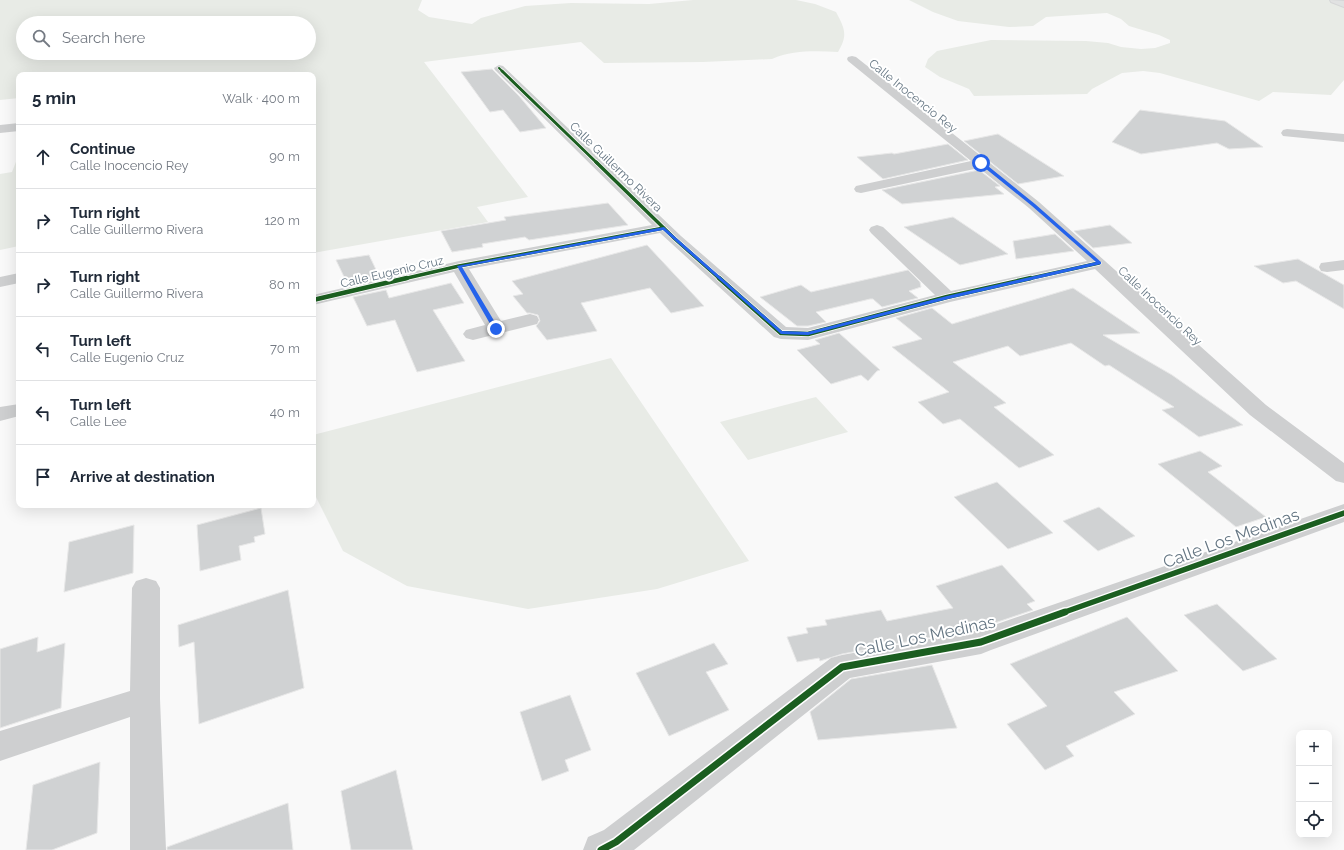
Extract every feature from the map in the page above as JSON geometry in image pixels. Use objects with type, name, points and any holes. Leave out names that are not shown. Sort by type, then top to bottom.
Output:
[{"type":"street","points":[[1334,0],[1344,4]]},
{"type":"street","name":"Calle Inocencio Rey","points":[[852,59],[1034,205],[1258,410],[1344,475]]},
{"type":"street","name":"Calle Guillermo Rivera","points":[[499,68],[664,228],[781,333],[808,334],[947,297],[1099,263]]},
{"type":"street","points":[[0,129],[16,127]]},
{"type":"street","points":[[1287,133],[1344,138]]},
{"type":"street","points":[[860,189],[981,163]]},
{"type":"street","name":"Calle Eugenio Cruz","points":[[316,299],[459,266],[664,228]]},
{"type":"street","points":[[877,230],[947,297]]},
{"type":"street","points":[[1327,268],[1344,265]]},
{"type":"street","points":[[459,266],[496,329]]},
{"type":"street","points":[[0,282],[16,279]]},
{"type":"street","points":[[473,334],[530,320]]},
{"type":"street","points":[[0,414],[16,411]]},
{"type":"street","name":"Calle Los Medinas","points":[[601,850],[616,842],[842,667],[981,642],[1344,513]]},
{"type":"street","points":[[146,588],[145,699],[148,850]]},
{"type":"street","points":[[0,746],[145,699]]},
{"type":"shaded area","points":[[0,0],[422,0],[418,10],[429,17],[472,24],[481,18],[525,6],[571,3],[649,4],[693,0],[796,0],[815,4],[836,12],[842,23],[844,32],[843,41],[838,52],[813,51],[788,54],[772,59],[703,62],[604,63],[581,42],[424,62],[528,197],[477,207],[488,222],[316,252],[316,72],[16,72],[16,98],[0,100]]},
{"type":"shaded area","points":[[909,0],[1344,0],[1344,80],[1331,95],[1273,92],[1259,101],[1160,73],[1143,71],[1122,73],[1092,89],[1087,94],[974,96],[969,89],[940,77],[925,67],[928,59],[937,51],[991,40],[1086,41],[1141,49],[1155,48],[1170,43],[1170,40],[1129,26],[1121,19],[1107,13],[1046,17],[1033,26],[1009,27],[958,21],[933,12]]},
{"type":"shaded area","points":[[16,162],[16,247],[0,250],[0,174],[12,172]]},
{"type":"shaded area","points":[[611,358],[749,561],[657,589],[528,609],[407,586],[343,551],[316,497],[316,434]]},
{"type":"shaded area","points":[[816,397],[848,432],[748,460],[720,422]]},
{"type":"building","points":[[492,69],[519,96],[546,128],[520,132],[503,110],[490,112],[461,72]]},
{"type":"building","points":[[1140,110],[1225,121],[1263,147],[1229,149],[1217,143],[1141,154],[1112,142]]},
{"type":"building","points":[[998,134],[1064,176],[1018,184],[964,141]]},
{"type":"building","points":[[948,144],[968,160],[883,179],[857,157],[894,154]]},
{"type":"building","points":[[979,170],[1000,186],[995,187],[1004,194],[902,204],[882,190]]},
{"type":"building","points":[[608,203],[628,225],[529,240],[525,237],[482,244],[483,247],[452,252],[441,231],[506,220],[504,217]]},
{"type":"building","points":[[953,217],[1008,254],[960,265],[904,227]]},
{"type":"building","points":[[1110,225],[1132,243],[1093,248],[1074,231]]},
{"type":"building","points":[[1055,234],[1074,251],[1016,259],[1013,241]]},
{"type":"building","points":[[647,245],[704,306],[671,313],[650,288],[581,303],[597,331],[547,340],[536,326],[540,321],[538,315],[527,313],[513,296],[523,294],[512,281]]},
{"type":"building","points":[[369,255],[380,278],[348,285],[336,260]]},
{"type":"building","points":[[1298,259],[1344,285],[1344,309],[1296,281],[1283,283],[1254,266]]},
{"type":"building","points":[[908,270],[920,282],[921,287],[909,291],[918,298],[882,307],[873,299],[870,299],[816,312],[826,322],[808,326],[797,326],[760,297],[801,285],[811,292]]},
{"type":"building","points":[[451,283],[464,303],[433,310],[465,361],[417,372],[395,320],[367,326],[353,297],[386,290],[389,298]]},
{"type":"building","points":[[1073,288],[1140,333],[1103,335],[1172,375],[1243,425],[1199,437],[1162,410],[1174,407],[1109,365],[1105,366],[1071,343],[1020,356],[1008,346],[953,362],[1006,403],[994,407],[1054,455],[1019,468],[960,419],[943,424],[918,402],[949,392],[892,347],[922,339],[896,318],[932,308],[952,324]]},
{"type":"building","points":[[839,333],[880,370],[877,371],[868,381],[861,375],[831,384],[797,350],[820,344],[815,340]]},
{"type":"building","points":[[1200,451],[1222,466],[1208,472],[1266,517],[1236,527],[1158,464]]},
{"type":"building","points":[[997,482],[1053,533],[1008,549],[954,497]]},
{"type":"building","points":[[1099,507],[1135,536],[1098,551],[1063,521]]},
{"type":"building","points":[[261,508],[265,534],[254,537],[255,542],[239,546],[241,560],[200,571],[197,525]]},
{"type":"building","points":[[134,525],[133,573],[64,592],[69,542]]},
{"type":"building","points":[[1002,565],[1035,601],[1027,604],[1033,610],[980,628],[842,654],[820,661],[819,658],[797,662],[787,637],[808,633],[806,628],[827,625],[825,620],[881,610],[887,621],[953,608],[936,586]]},
{"type":"building","points":[[288,590],[304,688],[199,724],[194,642],[179,647],[178,625]]},
{"type":"building","points":[[1217,604],[1277,659],[1243,671],[1184,615]]},
{"type":"building","points":[[1127,617],[1178,671],[1114,692],[1135,714],[1066,746],[1074,756],[1045,770],[1007,724],[1047,706],[1010,664]]},
{"type":"building","points":[[38,637],[37,652],[65,643],[61,708],[0,728],[0,649]]},
{"type":"building","points":[[714,643],[728,664],[706,672],[729,710],[669,736],[636,673]]},
{"type":"building","points":[[932,665],[957,728],[818,740],[810,712],[851,679]]},
{"type":"building","points":[[570,695],[591,750],[565,760],[569,771],[542,781],[520,712]]},
{"type":"building","points":[[100,762],[97,833],[52,850],[26,850],[33,785]]},
{"type":"building","points":[[396,770],[413,850],[351,850],[341,791]]},
{"type":"building","points":[[288,803],[293,850],[167,850],[167,847]]},
{"type":"cycle path","points":[[499,68],[675,239],[781,333],[808,334],[947,297],[1099,263]]},
{"type":"cycle path","points":[[316,299],[459,266],[664,228]]},
{"type":"cycle path","points":[[601,850],[616,842],[842,667],[981,642],[1344,513]]},
{"type":"route","points":[[496,329],[459,266],[664,228],[781,333],[808,334],[947,297],[1099,263],[1034,205],[981,163]]}]
